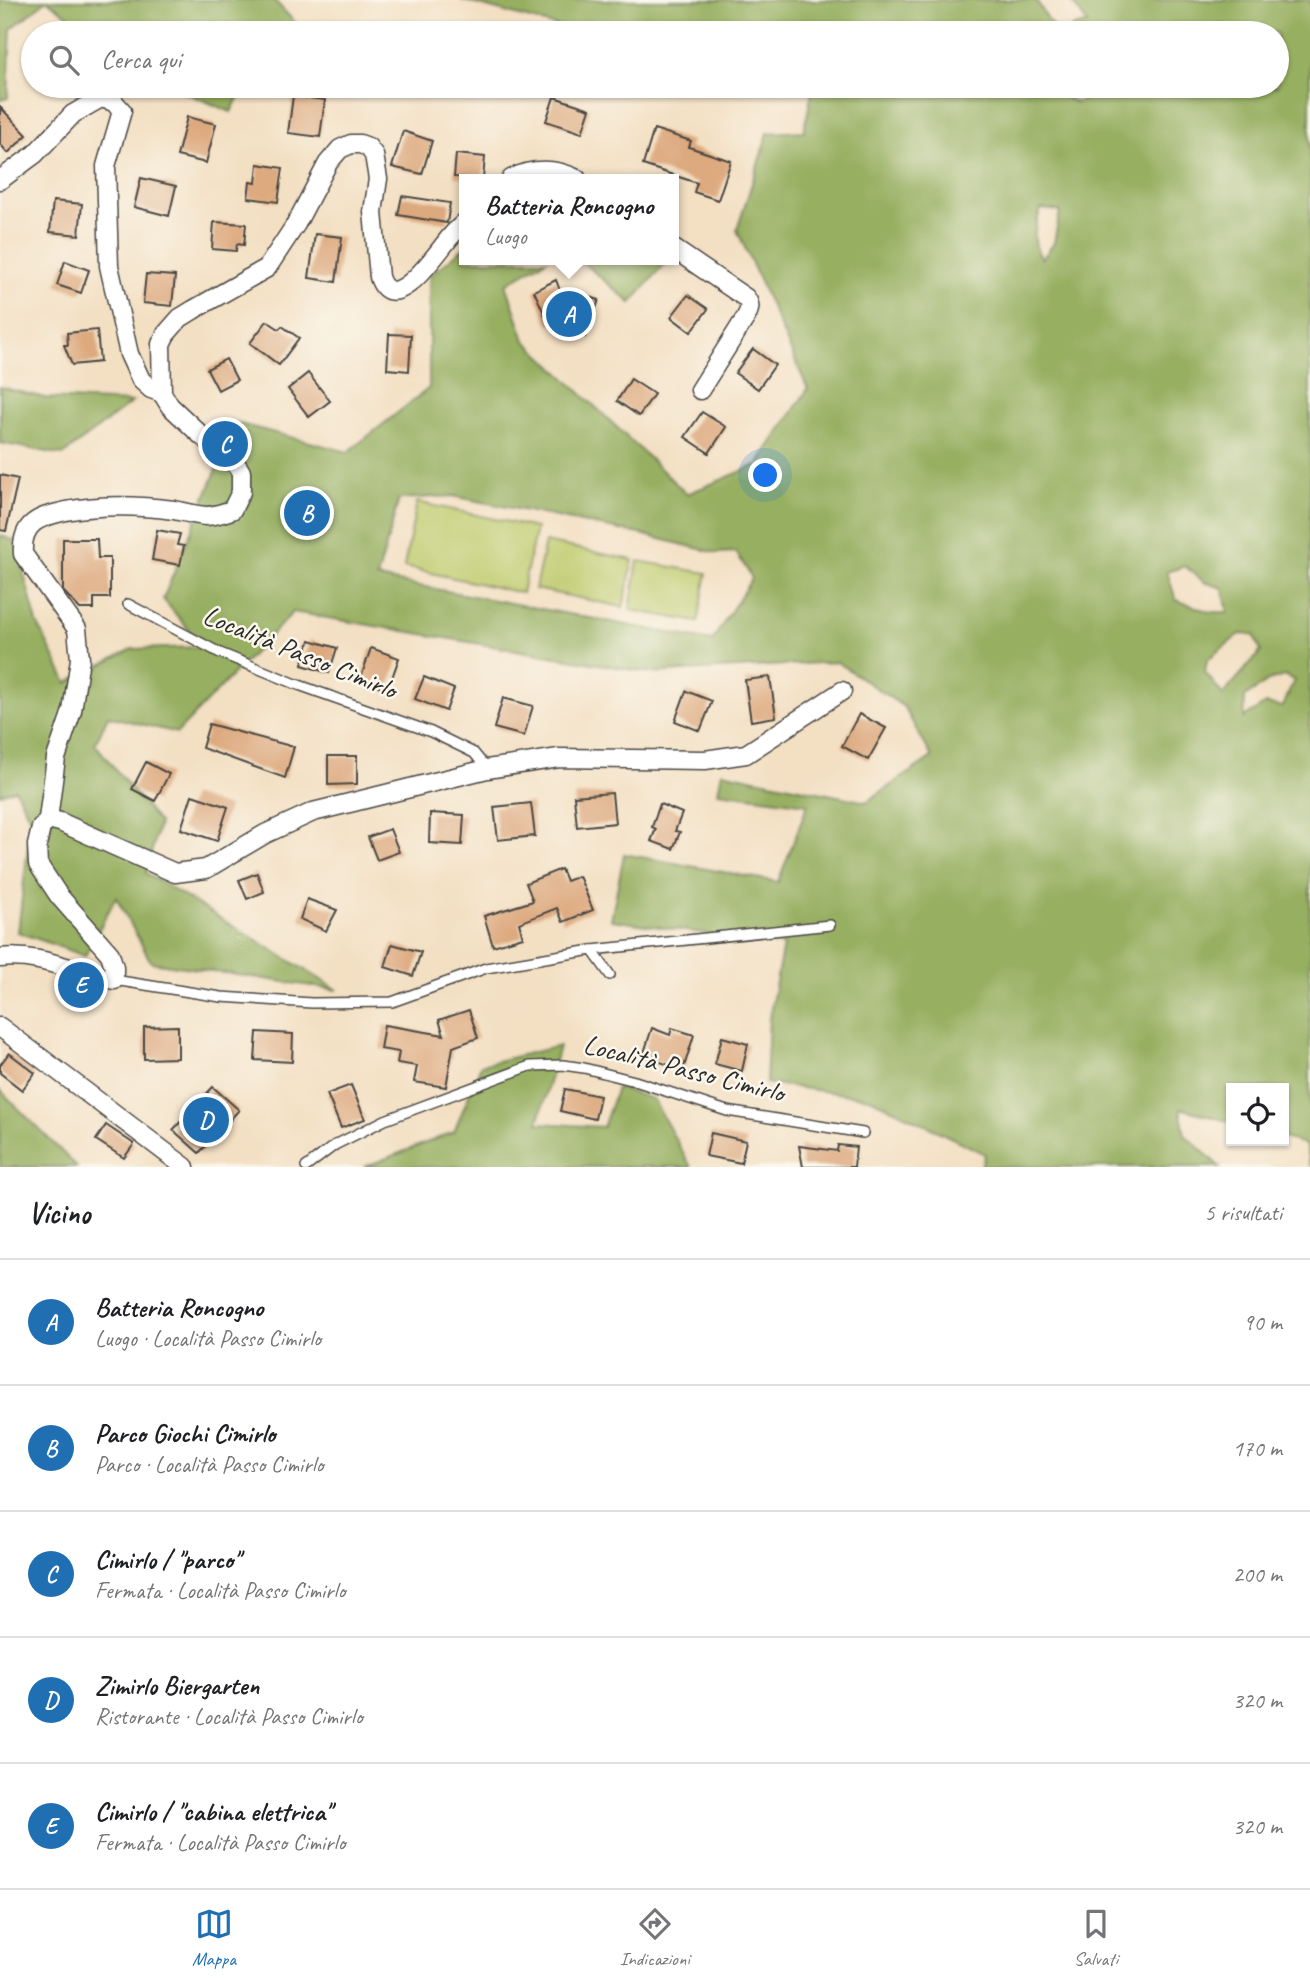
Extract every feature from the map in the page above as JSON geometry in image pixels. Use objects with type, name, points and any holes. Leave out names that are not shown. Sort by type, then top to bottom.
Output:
[{"type":"street","points":[[0,180],[36,154],[73,114],[101,98],[114,102],[122,111],[106,166],[109,266],[129,354],[141,380],[151,389],[162,393]]},
{"type":"street","points":[[0,958],[50,962],[95,977],[114,980],[110,954],[59,897],[38,864],[37,845],[41,828],[48,819],[56,758],[72,710],[80,659],[77,629],[23,554],[22,540],[26,529],[46,516],[117,505],[205,516],[232,510],[241,492],[241,472],[230,457],[170,406],[162,393],[161,344],[180,318],[267,268],[296,224],[328,163],[340,149],[351,144],[360,144],[369,147],[374,155],[378,179],[373,212],[379,277],[381,284],[387,288],[405,287],[416,279],[459,228]]},
{"type":"street","points":[[522,174],[546,170],[560,174]]},
{"type":"street","points":[[679,252],[746,298],[749,303],[746,317],[700,390]]},
{"type":"street","points":[[48,819],[174,873],[205,869],[313,812],[487,769],[559,758],[705,760],[746,754],[842,691]]},
{"type":"street","points":[[0,1027],[185,1167]]},
{"type":"lane","name":"Località Passo Cimirlo","points":[[128,604],[220,653],[296,684],[431,732],[474,753],[487,769]]},
{"type":"lane","points":[[114,980],[234,998],[312,1003],[393,1002],[486,968],[592,950],[830,925]]},
{"type":"lane","points":[[592,950],[610,975]]},
{"type":"lane","name":"Località Passo Cimirlo","points":[[306,1167],[335,1145],[385,1120],[530,1066],[563,1065],[584,1068],[635,1081],[727,1111],[863,1133]]},
{"type":"green space","points":[[0,0],[47,0],[11,29],[8,98],[0,99]]},
{"type":"green space","points":[[47,0],[274,0],[294,21],[75,21]]},
{"type":"green space","points":[[461,0],[1036,0],[1049,21],[538,21]]},
{"type":"green space","points":[[1070,0],[1310,0],[1310,1167],[1305,1144],[1289,1139],[1289,1083],[1226,1083],[1226,1121],[1180,1108],[1185,1135],[1220,1167],[981,1167],[985,1154],[870,1098],[766,1083],[769,1019],[783,945],[611,920],[624,854],[778,882],[808,804],[718,792],[722,772],[866,802],[932,757],[904,707],[837,662],[651,673],[293,612],[177,733],[108,716],[95,744],[159,823],[146,873],[338,990],[151,962],[116,897],[85,956],[18,932],[31,820],[15,789],[0,794],[0,535],[15,541],[37,623],[67,683],[132,649],[203,647],[163,599],[236,423],[348,452],[429,388],[429,276],[459,252],[459,265],[538,265],[506,284],[525,340],[687,494],[757,465],[808,389],[737,230],[768,133],[804,131],[811,98],[1067,98],[1076,103],[1087,98],[1289,98],[1289,21],[1086,21]],"holes":[[[1041,209],[1060,211],[1054,243],[1042,259],[1035,241],[1035,229]],[[453,496],[640,534],[716,553],[736,552],[752,578],[712,641],[377,578],[399,499]],[[1185,566],[1204,582],[1223,588],[1228,612],[1210,612],[1176,600],[1167,572]],[[1240,634],[1254,635],[1261,651],[1223,695],[1205,672],[1207,660]],[[1285,676],[1294,680],[1283,707],[1265,704],[1244,718],[1245,697],[1268,681]]]},
{"type":"green space","points":[[198,98],[238,98],[231,112]]},
{"type":"green space","points":[[586,265],[664,265],[631,303]]},
{"type":"green space","points":[[0,387],[45,398],[132,402],[63,455],[0,443]]},
{"type":"green space","points":[[417,502],[536,528],[522,593],[404,567]]},
{"type":"green space","points":[[545,542],[633,560],[623,607],[535,589]]},
{"type":"green space","points":[[638,561],[707,573],[698,622],[630,610]]},
{"type":"green space","points":[[559,1046],[538,1123],[603,1127],[617,1088],[653,1099],[691,1167],[364,1167],[454,1132],[481,1065]]},
{"type":"green space","points":[[0,1090],[77,1167],[0,1167]]},
{"type":"building","points":[[293,98],[325,100],[320,137],[288,133]]},
{"type":"building","points":[[554,98],[590,109],[582,133],[546,121]]},
{"type":"building","points":[[0,107],[27,135],[8,153],[0,144]]},
{"type":"building","points":[[187,117],[216,124],[206,163],[177,156]]},
{"type":"building","points":[[654,129],[691,141],[689,147],[731,161],[718,200],[694,192],[697,183],[679,177],[679,174],[670,174],[643,165]]},
{"type":"building","points":[[403,131],[432,141],[422,174],[392,167]]},
{"type":"building","points":[[456,154],[485,157],[483,174],[459,174],[459,177],[454,177]]},
{"type":"building","points":[[258,164],[283,168],[278,202],[248,198],[250,182],[256,183]]},
{"type":"building","points":[[141,178],[176,186],[169,216],[134,207]]},
{"type":"building","points":[[402,196],[450,203],[447,223],[398,215]]},
{"type":"building","points":[[53,201],[82,204],[79,235],[50,232]]},
{"type":"building","points":[[214,222],[246,224],[244,245],[237,244],[236,251],[212,249]]},
{"type":"building","points":[[315,234],[342,237],[336,282],[309,278]]},
{"type":"building","points":[[65,261],[89,270],[81,293],[57,285]]},
{"type":"building","points":[[146,274],[175,276],[172,306],[143,303]]},
{"type":"building","points":[[556,280],[572,322],[580,294],[599,300],[585,337],[549,324],[534,291]]},
{"type":"building","points":[[688,295],[708,309],[691,332],[671,317]]},
{"type":"building","points":[[267,321],[279,329],[282,326],[299,338],[279,365],[250,343]]},
{"type":"building","points":[[97,330],[100,362],[72,365],[64,345],[68,345],[67,333]]},
{"type":"building","points":[[389,334],[411,335],[409,371],[387,369]]},
{"type":"building","points":[[753,349],[775,365],[758,389],[735,373]]},
{"type":"building","points":[[226,359],[237,380],[218,390],[207,369]]},
{"type":"building","points":[[308,373],[330,401],[309,417],[288,389]]},
{"type":"building","points":[[631,379],[654,394],[639,416],[617,401]]},
{"type":"building","points":[[702,412],[726,427],[709,453],[685,437]]},
{"type":"building","points":[[0,475],[18,479],[6,531],[0,530]]},
{"type":"building","points":[[157,530],[180,534],[177,545],[184,546],[180,565],[152,560]]},
{"type":"building","points":[[63,539],[97,539],[98,558],[110,558],[110,598],[94,598],[94,609],[80,609],[63,591]]},
{"type":"building","points":[[310,640],[337,648],[329,673],[302,665]]},
{"type":"building","points":[[371,648],[399,658],[388,689],[360,680]]},
{"type":"building","points":[[424,677],[454,689],[446,711],[415,699]]},
{"type":"building","points":[[770,677],[776,717],[751,721],[745,680]]},
{"type":"building","points":[[686,691],[712,701],[700,731],[675,721]]},
{"type":"building","points":[[503,698],[533,706],[524,736],[494,728]]},
{"type":"building","points":[[859,714],[886,728],[868,760],[842,746]]},
{"type":"building","points":[[209,724],[294,747],[285,778],[202,748]]},
{"type":"building","points":[[328,756],[357,756],[357,784],[328,785]]},
{"type":"building","points":[[146,762],[169,774],[155,801],[132,789]]},
{"type":"building","points":[[612,793],[615,823],[577,827],[574,796]]},
{"type":"building","points":[[192,795],[228,807],[217,841],[181,829]]},
{"type":"building","points":[[531,803],[535,836],[498,840],[494,807]]},
{"type":"building","points":[[660,804],[682,813],[675,831],[680,832],[673,849],[651,841],[656,829],[652,827]]},
{"type":"building","points":[[430,813],[464,815],[462,845],[429,843]]},
{"type":"building","points":[[390,829],[399,852],[377,860],[368,837]]},
{"type":"building","points":[[561,869],[566,881],[579,876],[593,910],[563,922],[557,908],[519,923],[523,937],[493,946],[484,916],[533,901],[526,883]]},
{"type":"building","points":[[257,873],[264,892],[247,899],[239,880]]},
{"type":"building","points":[[307,899],[337,910],[326,931],[300,919]]},
{"type":"building","points":[[392,944],[421,952],[413,976],[385,967]]},
{"type":"building","points":[[469,1010],[478,1038],[453,1047],[446,1087],[414,1082],[417,1066],[397,1063],[399,1052],[380,1049],[384,1025],[444,1035],[439,1020]]},
{"type":"building","points":[[178,1026],[178,1058],[144,1059],[144,1027]]},
{"type":"building","points":[[652,1028],[670,1035],[672,1028],[694,1035],[683,1070],[643,1056]]},
{"type":"building","points":[[257,1032],[293,1034],[292,1062],[255,1060]]},
{"type":"building","points":[[722,1037],[748,1044],[742,1071],[715,1064]]},
{"type":"building","points":[[9,1053],[35,1073],[22,1090],[0,1073],[0,1065]]},
{"type":"building","points":[[351,1085],[365,1119],[341,1128],[327,1094]]},
{"type":"building","points":[[213,1087],[239,1110],[199,1153],[173,1130]]},
{"type":"building","points":[[565,1089],[600,1096],[595,1119],[560,1111]]},
{"type":"building","points":[[106,1125],[134,1144],[124,1158],[96,1140]]},
{"type":"building","points":[[711,1133],[746,1141],[741,1163],[706,1156]]},
{"type":"building","points":[[838,1145],[856,1147],[854,1167],[803,1167],[799,1146],[837,1151]]},
{"type":"place","name":"Batteria Roncogno","points":[[569,314]]},
{"type":"place","name":"Cimirlo / \"parco\"","points":[[225,444]]},
{"type":"place","name":"Parco Giochi Cimirlo","points":[[307,513]]},
{"type":"place","name":"Cimirlo / \"cabina elettrica\"","points":[[81,985]]},
{"type":"place","name":"Zimirlo Biergarten","points":[[206,1120]]}]
